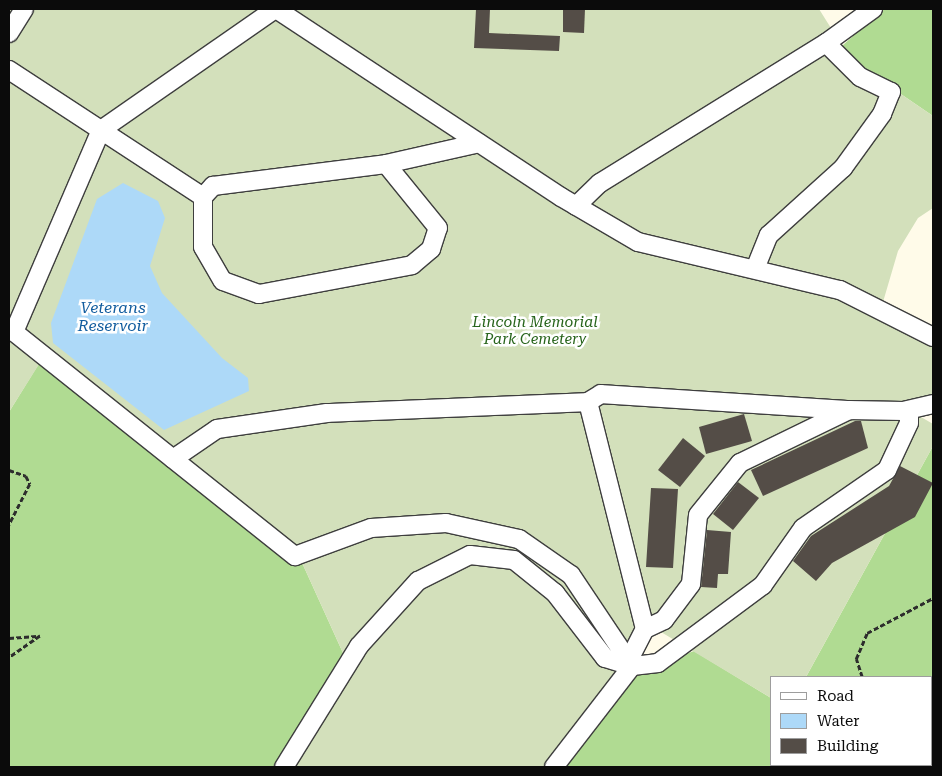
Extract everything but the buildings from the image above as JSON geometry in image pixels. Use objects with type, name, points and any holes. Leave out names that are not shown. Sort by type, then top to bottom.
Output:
[{"type":"lane","points":[[9,34],[24,9]]},
{"type":"lane","points":[[632,666],[571,575],[519,540],[446,523],[371,528],[295,556],[11,330],[101,130],[275,9],[576,206],[638,242],[840,290],[933,337]]},
{"type":"lane","points":[[576,206],[600,183],[826,43],[873,9]]},
{"type":"lane","points":[[756,269],[769,235],[842,168],[882,114],[891,92],[860,77],[826,43]]},
{"type":"lane","points":[[9,70],[203,197]]},
{"type":"lane","points":[[386,164],[438,228],[431,249],[412,265],[259,294],[223,281],[203,247],[203,197],[213,186],[386,164],[479,143]]},
{"type":"lane","points":[[173,459],[217,429],[308,416],[588,402],[602,394],[849,410],[909,410],[933,404]]},
{"type":"lane","points":[[588,402],[645,628]]},
{"type":"lane","points":[[554,767],[632,666],[632,654],[645,628],[664,620],[691,584],[698,516],[740,463],[849,410]]},
{"type":"lane","points":[[284,767],[359,646],[418,581],[470,556],[514,560],[555,593],[605,658],[632,666],[658,662],[763,585],[802,528],[887,470],[909,424],[909,410]]},
{"type":"path","points":[[9,470],[26,476],[30,484],[9,525]]},
{"type":"path","points":[[862,676],[856,659],[867,633],[933,598]]},
{"type":"path","points":[[9,638],[40,636],[9,658]]},
{"type":"green space","name":"Lincoln Memorial Park Cemetery","points":[[9,9],[819,9],[851,60],[933,116],[933,208],[918,218],[898,251],[883,302],[933,331],[933,406],[909,410],[933,424],[933,446],[807,676],[770,676],[770,697],[656,629],[557,767],[273,767],[343,653],[294,545],[48,350],[9,412]]},
{"type":"green space","points":[[883,9],[933,9],[933,116],[851,60],[842,46]]},
{"type":"green space","points":[[48,349],[294,545],[343,653],[273,767],[9,767],[9,412]]},
{"type":"green space","points":[[933,446],[933,767],[557,767],[632,674],[694,651],[770,697],[770,766],[932,766],[932,676],[807,676]]},
{"type":"water","name":"Veterans Reservoir","points":[[123,183],[158,201],[165,218],[150,266],[162,293],[222,358],[248,378],[249,391],[164,430],[53,343],[51,323],[97,199]]}]
